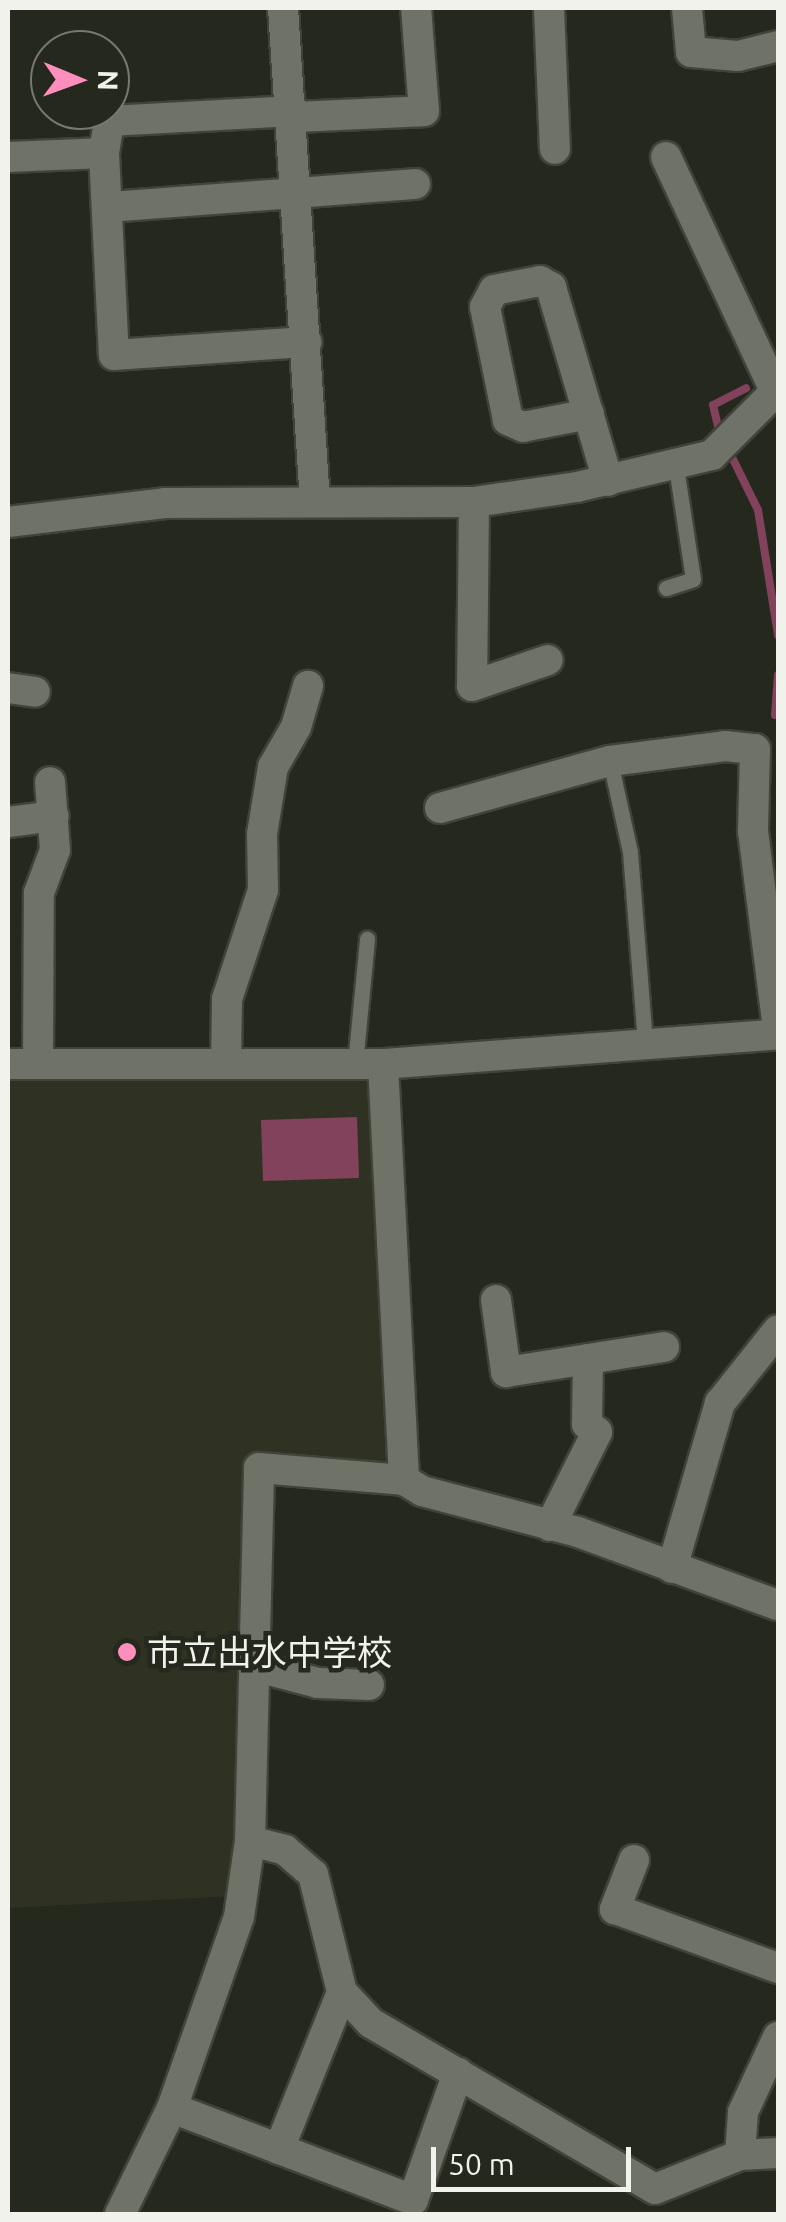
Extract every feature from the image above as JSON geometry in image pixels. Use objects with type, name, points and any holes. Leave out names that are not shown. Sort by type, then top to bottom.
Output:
[{"type":"street","points":[[283,8],[294,114],[315,498]]},
{"type":"street","points":[[306,342],[114,355],[104,153],[108,121],[424,111],[416,8]]},
{"type":"street","points":[[552,8],[555,149]]},
{"type":"street","points":[[686,8],[691,52],[738,56],[778,46]]},
{"type":"street","points":[[8,157],[104,153]]},
{"type":"street","points":[[8,522],[164,503],[315,498],[474,502],[676,468],[712,455],[776,390],[666,157]]},
{"type":"street","points":[[109,207],[298,189],[416,184]]},
{"type":"street","points":[[588,414],[524,427],[508,420],[485,307],[494,290],[540,281],[551,286],[608,481]]},
{"type":"street","points":[[474,502],[472,686],[548,660]]},
{"type":"street","points":[[226,1064],[227,999],[264,890],[262,834],[273,767],[296,726],[308,686]]},
{"type":"street","points":[[50,782],[55,850],[39,893],[23,1064],[369,1064],[778,1031],[753,831],[755,749],[725,746],[610,761],[440,808]]},
{"type":"street","points":[[8,822],[54,816]]},
{"type":"street","points":[[369,1064],[404,1480]]},
{"type":"street","points":[[496,1300],[506,1372],[664,1347]]},
{"type":"street","points":[[672,1568],[720,1402],[778,1330]]},
{"type":"street","points":[[550,1526],[597,1432],[587,1424],[588,1359]]},
{"type":"street","points":[[120,2214],[172,2108],[239,1917],[250,1842],[259,1468],[404,1480],[422,1491],[550,1526],[778,1604]]},
{"type":"street","points":[[254,1666],[318,1683],[369,1685]]},
{"type":"street","points":[[250,1842],[285,1850],[312,1874],[342,1992],[372,2023],[458,2073],[654,2202],[740,2154],[778,2153]]},
{"type":"street","points":[[634,1860],[615,1909],[778,1968]]},
{"type":"street","points":[[280,2149],[342,1992]]},
{"type":"street","points":[[740,2154],[743,2112],[778,2037]]},
{"type":"street","points":[[172,2108],[413,2200],[458,2073]]},
{"type":"lane","points":[[666,588],[693,580],[676,468]]},
{"type":"lane","points":[[610,761],[630,852],[645,1044]]},
{"type":"lane","points":[[367,939],[369,1064]]},
{"type":"shaded area","name":"市立出水中学校","points":[[379,1071],[392,1477],[252,1461],[234,1896],[8,1908],[8,1078]]},
{"type":"shaded area","points":[[357,1117],[359,1178],[263,1181],[261,1120]]},
{"type":"waterway","points":[[720,435],[713,405],[746,388]]},
{"type":"waterway","points":[[727,447],[758,510],[778,635]]},
{"type":"waterway","points":[[775,715],[778,675]]},
{"type":"place","name":"市立出水中学校","points":[[127,1652]]}]
